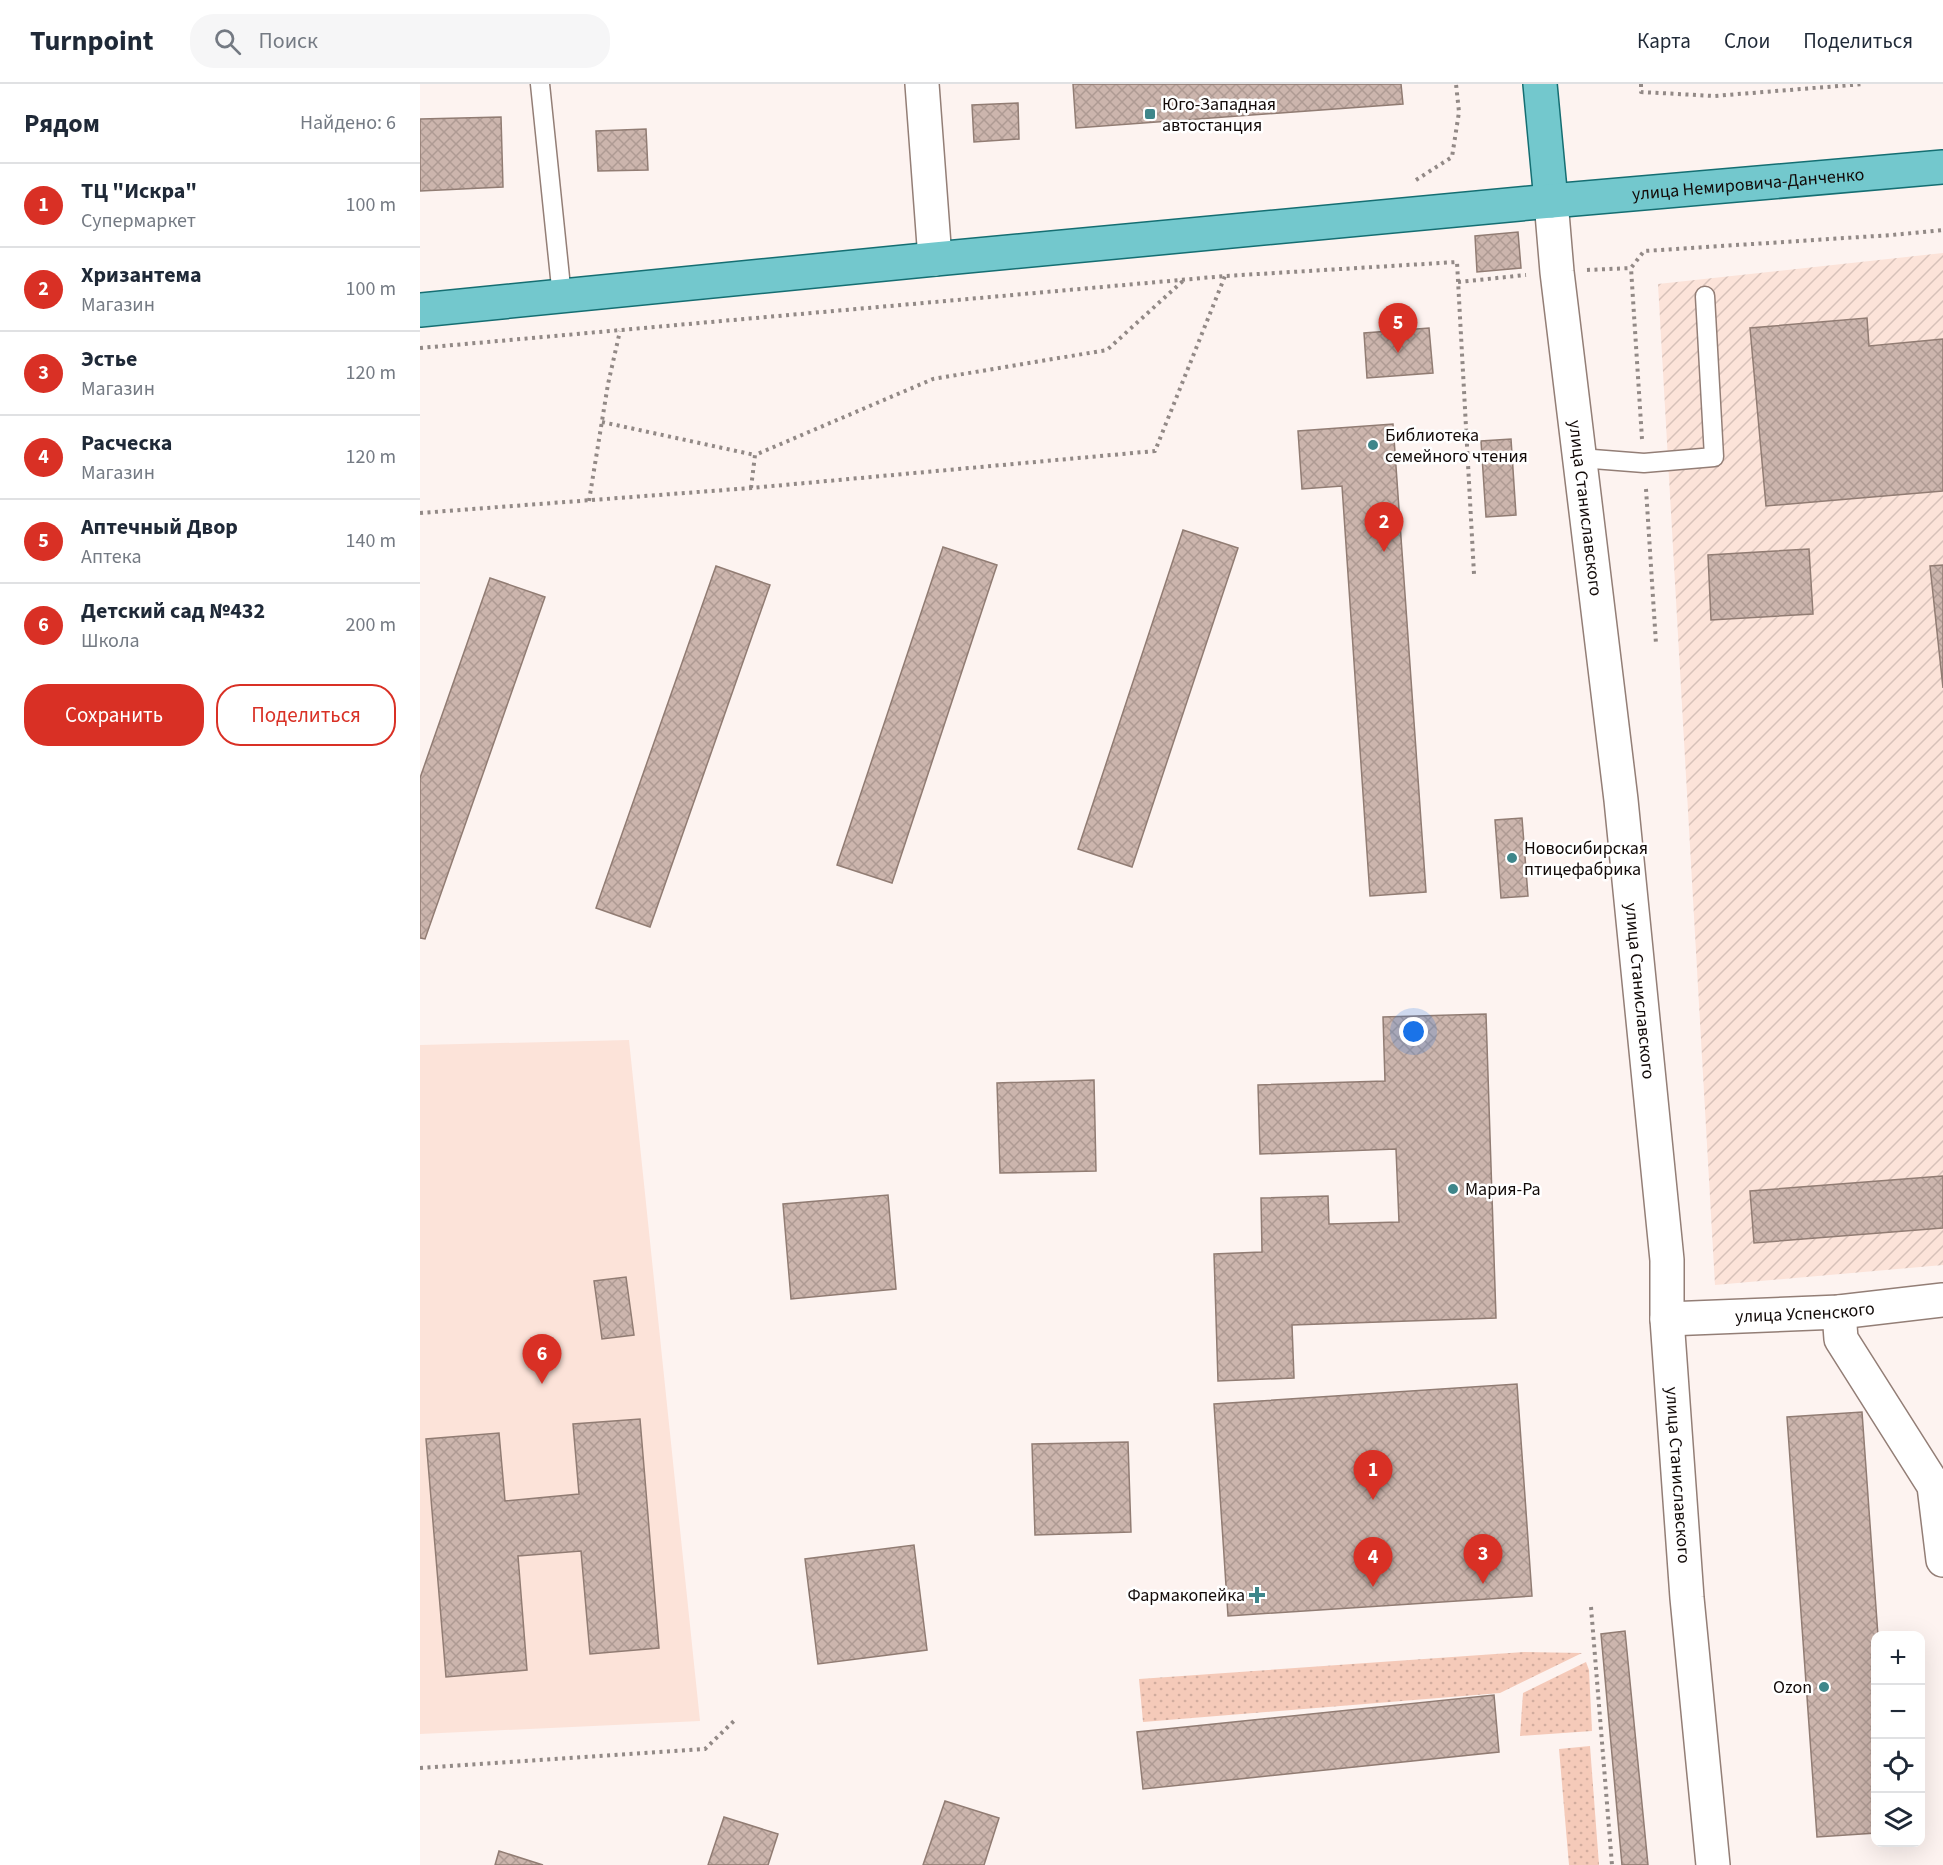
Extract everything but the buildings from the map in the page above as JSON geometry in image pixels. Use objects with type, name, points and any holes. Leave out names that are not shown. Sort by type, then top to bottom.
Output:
[{"type":"main road","name":"улица Станиславского","points":[[1540,84],[1551,201]]},
{"type":"main road","name":"улица Немировича-Данченко","points":[[420,310],[1551,201],[1943,167]]},
{"type":"street","points":[[922,84],[934,259]]},
{"type":"street","name":"улица Станиславского","points":[[1551,201],[1557,272],[1625,847],[1666,1260],[1666,1319],[1687,1598],[1713,1865]]},
{"type":"street","name":"улица Успенского","points":[[1666,1319],[1839,1312],[1943,1300]]},
{"type":"street","points":[[1839,1312],[1841,1340],[1934,1486],[1943,1560]]},
{"type":"lane","points":[[540,84],[562,297]]},
{"type":"lane","points":[[1580,458],[1644,463],[1714,457],[1706,296]]},
{"type":"path","points":[[1456,84],[1459,112]]},
{"type":"path","points":[[1641,84],[1641,92],[1714,96],[1863,84]]},
{"type":"path","points":[[420,348],[1185,279],[1457,262],[1474,574]]},
{"type":"path","points":[[420,513],[751,488],[1155,452],[1225,276]]},
{"type":"path","points":[[602,422],[755,455],[933,378],[1107,350],[1185,279]]},
{"type":"path","points":[[589,501],[608,384],[620,331]]},
{"type":"path","points":[[751,488],[755,455]]},
{"type":"path","points":[[1591,1607],[1612,1865]]},
{"type":"path","points":[[420,1768],[705,1749],[736,1719]]},
{"type":"shaded area","points":[[1943,253],[1943,1265],[1715,1285],[1658,284]]},
{"type":"shaded area","points":[[629,1040],[700,1721],[420,1734],[420,1045]]},
{"type":"shaded area","points":[[1524,1652],[1582,1653],[1500,1693],[1143,1722],[1139,1679]]},
{"type":"shaded area","points":[[1586,1662],[1589,1670],[1592,1731],[1520,1736],[1523,1693]]},
{"type":"shaded area","points":[[1590,1746],[1599,1865],[1569,1865],[1559,1749]]},
{"type":"place","name":"Юго-Западная автостанция","points":[[1150,114]]},
{"type":"place","name":"Аптечный Двор","points":[[1398,353]]},
{"type":"place","name":"Библиотека семейного чтения","points":[[1373,445]]},
{"type":"place","name":"Хризантема","points":[[1384,552]]},
{"type":"place","name":"Новосибирская птицефабрика","points":[[1512,858]]},
{"type":"place","name":"Мария-Ра","points":[[1453,1189]]},
{"type":"place","name":"Детский сад №432","points":[[542,1384]]},
{"type":"place","name":"ТЦ \"Искра\"","points":[[1373,1500]]},
{"type":"place","name":"Эстье","points":[[1483,1584]]},
{"type":"place","name":"Расческа","points":[[1373,1587]]},
{"type":"place","name":"Фармакопейка","points":[[1257,1595]]},
{"type":"place","name":"Ozon","points":[[1824,1687]]}]
